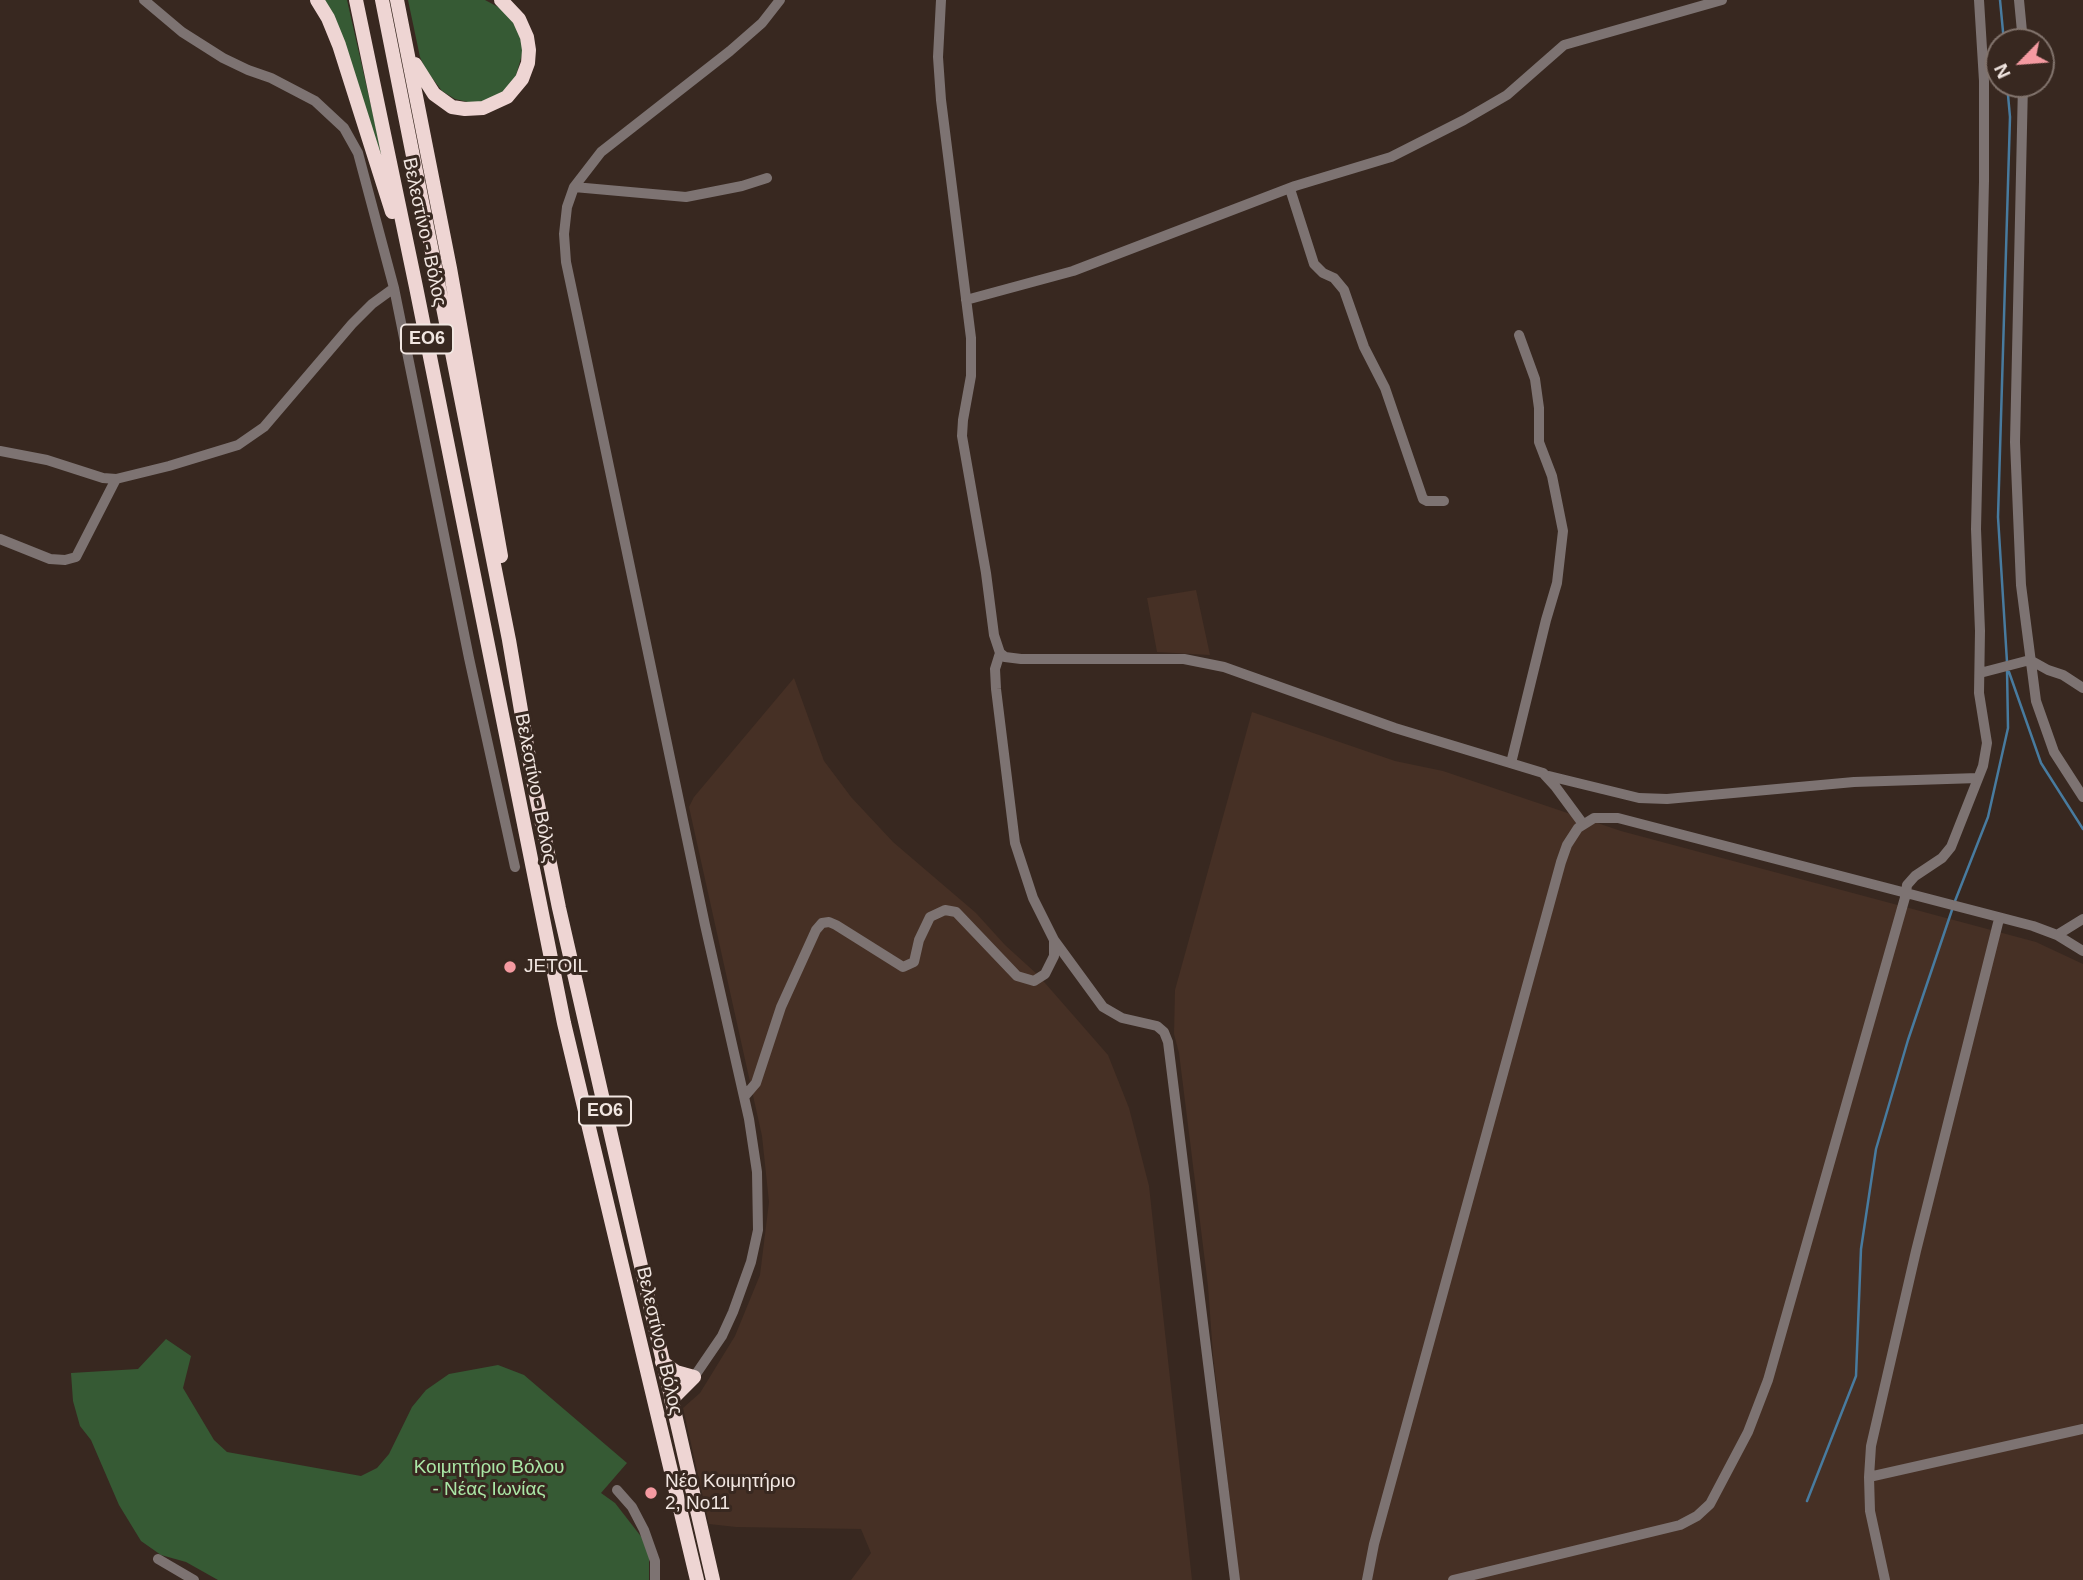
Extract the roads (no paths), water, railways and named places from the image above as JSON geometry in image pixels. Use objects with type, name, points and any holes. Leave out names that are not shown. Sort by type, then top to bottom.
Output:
[{"type":"highway","points":[[317,0],[339,45],[416,287]]},
{"type":"highway","name":"Βελεστίνο - Βόλος","points":[[356,0],[564,1023],[697,1580]]},
{"type":"highway","name":"Βελεστίνο - Βόλος","points":[[382,0],[509,640],[532,775],[559,908],[713,1580]]},
{"type":"highway","points":[[397,0],[499,538],[509,640]]},
{"type":"highway","points":[[405,40],[428,88],[442,101],[459,108],[483,108],[498,102],[513,91],[526,71],[529,50],[527,37],[515,13],[501,0]]},
{"type":"highway","points":[[662,1362],[676,1372],[694,1377],[671,1400]]},
{"type":"street","points":[[144,0],[182,32],[223,58],[271,78],[315,101],[344,128],[358,153],[394,288],[495,783],[515,867]]},
{"type":"street","points":[[694,1377],[722,1336],[751,1262],[758,1230],[757,1172],[744,1097],[705,925],[566,262],[564,234],[567,207],[574,187],[601,152],[730,51],[762,23],[780,0]]},
{"type":"street","points":[[941,0],[938,57],[941,100],[970,328],[972,364],[962,436],[994,635],[1000,653],[1005,657],[1144,658],[1208,663],[1395,728],[1547,776],[1639,798],[1667,799],[1854,782],[1979,778]]},
{"type":"street","points":[[966,299],[1073,271],[1290,189],[1391,157],[1514,91],[1564,45],[1722,0]]},
{"type":"street","points":[[1453,1580],[1680,1525],[1698,1516],[1710,1504],[1748,1432],[1768,1380],[1910,880],[1942,858],[1951,847],[1986,758],[1987,743],[1979,693],[1976,529],[1984,112],[1979,0]]},
{"type":"street","points":[[2018,0],[2021,28]]},
{"type":"street","points":[[2023,98],[2015,442],[2021,585],[2033,690],[2051,745],[2063,769],[2083,797]]},
{"type":"street","points":[[574,187],[686,197],[743,186],[767,178]]},
{"type":"street","points":[[1290,189],[1314,264],[1344,289],[1364,346],[1385,388],[1423,499],[1444,501]]},
{"type":"street","points":[[0,451],[47,460],[103,478],[116,479],[208,456],[238,445],[264,427],[352,324],[372,304],[394,288]]},
{"type":"street","points":[[1511,763],[1557,583],[1563,531],[1552,476],[1539,442],[1539,408],[1535,379],[1519,335]]},
{"type":"street","points":[[0,539],[50,559],[65,560],[76,557],[116,479]]},
{"type":"street","points":[[1000,653],[995,669],[996,689],[1015,844],[1033,898],[1054,940],[1103,1007],[1122,1018],[1157,1026],[1164,1032],[1168,1042],[1235,1580]]},
{"type":"street","points":[[1980,673],[2029,660],[2063,675],[2083,688]]},
{"type":"street","points":[[1547,776],[1583,824]]},
{"type":"street","points":[[495,783],[514,779]]},
{"type":"street","points":[[1367,1580],[1374,1544],[1561,862],[1570,838],[1583,824],[1600,817],[1618,818],[2033,926],[2057,935],[2083,951]]},
{"type":"street","points":[[744,1097],[756,1083],[781,1007],[816,930],[822,923],[836,925],[903,967],[914,961],[919,940],[930,917],[945,910],[956,912],[1017,976],[1028,981],[1034,981],[1045,974],[1054,956],[1054,940]]},
{"type":"street","points":[[1885,1580],[1871,1520],[1871,1446],[1999,919]]},
{"type":"street","points":[[2057,935],[2083,919]]},
{"type":"street","points":[[1869,1477],[2083,1429]]},
{"type":"street","points":[[617,1490],[632,1507],[644,1530],[655,1560],[654,1580]]},
{"type":"street","points":[[158,1559],[194,1580]]},
{"type":"waterway","points":[[2000,0],[2003,28]]},
{"type":"waterway","points":[[2007,662],[1998,517],[2010,117],[2008,98]]},
{"type":"waterway","points":[[1955,901],[1988,817],[2008,728],[2007,668]]},
{"type":"waterway","points":[[2009,672],[2041,763],[2083,829]]},
{"type":"waterway","points":[[1807,1501],[1856,1376],[1861,1249],[1876,1149],[1908,1040],[1953,907]]},
{"type":"place","name":"JETOIL","points":[[510,967]]},
{"type":"place","name":"Νέο Κοιμητήριο 2, Νο11","points":[[651,1493]]},
{"type":"park label","name":"Κοιμητήριο Βόλου - Νέας Ιωνίας","points":[[489,1479]]}]
